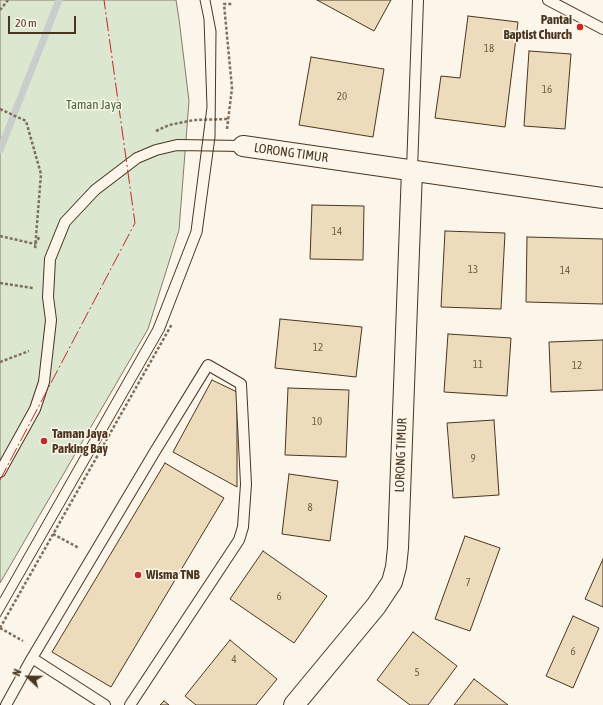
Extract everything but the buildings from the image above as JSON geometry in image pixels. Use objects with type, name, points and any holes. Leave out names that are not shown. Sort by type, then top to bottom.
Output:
[{"type":"street","name":"LORONG TIMUR","points":[[238,146],[603,198]]},
{"type":"street","name":"LORONG TIMUR","points":[[294,705],[376,606],[392,582],[396,567],[398,548],[412,170]]},
{"type":"lane","points":[[412,170],[418,0]]},
{"type":"lane","points":[[548,0],[603,29]]},
{"type":"lane","points":[[0,472],[35,409],[44,382],[51,320],[48,297],[50,259],[66,222],[95,190],[137,158],[156,150],[177,145],[238,146]]},
{"type":"lane","points":[[6,705],[34,654],[208,365],[241,384],[246,484],[243,527],[239,540],[130,705]]},
{"type":"lane","points":[[34,654],[105,705]]},
{"type":"path","points":[[0,10],[8,0]]},
{"type":"path","points":[[232,4],[224,4],[232,88],[226,134],[234,134],[238,146]]},
{"type":"path","points":[[0,109],[26,121],[41,174],[35,244],[0,236]]},
{"type":"path","points":[[0,283],[33,289]]},
{"type":"path","points":[[34,654],[27,643],[0,628],[172,324]]},
{"type":"path","points":[[0,362],[29,351]]},
{"type":"path","points":[[53,534],[79,548]]},
{"type":"green space","name":"Taman Jaya","points":[[0,0],[176,0],[189,101],[179,230],[148,329],[0,583]]},
{"type":"waterway","points":[[0,150],[59,0]]},
{"type":"tram line","points":[[0,598],[153,328],[191,231],[207,107],[204,19],[200,0]]},
{"type":"tram line","points":[[0,617],[164,331],[202,233],[215,137],[216,31],[210,0]]},
{"type":"power","points":[[0,480],[135,223],[104,0]]},
{"type":"place","name":"Pantai Baptist Church","points":[[580,27]]},
{"type":"place","name":"Taman Jaya Parking Bay","points":[[44,441]]},
{"type":"place","name":"Wisma TNB","points":[[138,575]]}]
